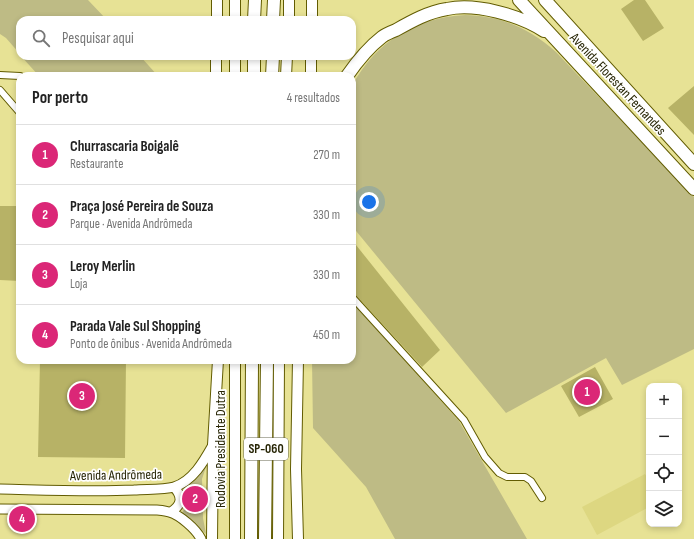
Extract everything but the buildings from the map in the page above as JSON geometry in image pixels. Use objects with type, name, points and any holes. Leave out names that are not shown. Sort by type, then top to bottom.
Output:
[{"type":"highway","points":[[254,16],[255,0]]},
{"type":"highway","points":[[273,16],[274,0]]},
{"type":"highway","name":"Avenida Florestan Fernandes","points":[[519,0],[694,189]]},
{"type":"highway","name":"Avenida Florestan Fernandes","points":[[546,0],[694,164]]},
{"type":"highway","points":[[350,72],[354,65],[382,37],[422,16],[447,9],[472,8],[493,11],[516,17],[539,28],[556,39]]},
{"type":"highway","points":[[254,60],[254,72]]},
{"type":"highway","points":[[272,72],[273,60]]},
{"type":"highway","name":"SP-060","points":[[251,539],[252,364]]},
{"type":"highway","name":"SP-060","points":[[265,539],[267,364]]},
{"type":"main road","points":[[217,0],[217,16]]},
{"type":"main road","points":[[235,0],[235,16]]},
{"type":"main road","points":[[289,0],[289,16]]},
{"type":"main road","points":[[312,0],[312,16]]},
{"type":"main road","points":[[216,60],[216,72]]},
{"type":"main road","points":[[235,60],[235,72]]},
{"type":"main road","points":[[286,72],[287,60]]},
{"type":"main road","points":[[311,60],[311,72]]},
{"type":"main road","points":[[212,539],[213,445],[218,364]]},
{"type":"main road","name":"Rodovia Presidente Dutra","points":[[234,539],[235,364]]},
{"type":"main road","points":[[278,539],[279,364]]},
{"type":"main road","points":[[298,364],[296,469],[298,539]]},
{"type":"main road","name":"Avenida Andrômeda","points":[[0,489],[119,491],[174,487],[182,483],[197,470],[206,459],[213,445]]},
{"type":"main road","points":[[291,539],[296,469]]},
{"type":"main road","points":[[171,512],[180,502],[180,495],[174,487]]},
{"type":"main road","points":[[0,509],[156,510],[171,512],[191,526],[201,539]]},
{"type":"street","points":[[0,75],[16,76]]},
{"type":"street","points":[[0,90],[16,108]]},
{"type":"street","points":[[356,301],[464,420],[485,457],[499,473],[507,477],[525,477],[531,481],[542,498]]},
{"type":"street","points":[[214,364],[218,373]]},
{"type":"shaded area","points":[[0,0],[88,0],[103,16],[16,16],[16,49],[6,38],[0,34]]},
{"type":"shaded area","points":[[465,15],[491,18],[514,25],[536,36],[556,52],[694,197],[694,349],[622,385],[606,358],[506,413],[356,231],[356,80],[373,56],[399,35],[430,21]]},
{"type":"shaded area","points":[[25,60],[144,60],[154,72],[35,72]]},
{"type":"shaded area","points":[[356,306],[459,421],[527,539],[395,539],[366,487],[313,428],[312,364],[356,364]]},
{"type":"shaded area","points":[[207,464],[202,479],[203,518],[206,534],[191,520],[181,514],[185,508],[188,498],[184,487],[199,474]]},
{"type":"shaded area","points":[[645,474],[646,476],[646,509],[597,535],[582,507]]},
{"type":"place","name":"Churrascaria Boigalê","points":[[587,392]]},
{"type":"place","name":"Leroy Merlin","points":[[82,396]]},
{"type":"place","name":"Praça José Pereira de Souza","points":[[195,499]]},
{"type":"place","name":"Parada Vale Sul Shopping","points":[[22,519]]}]
